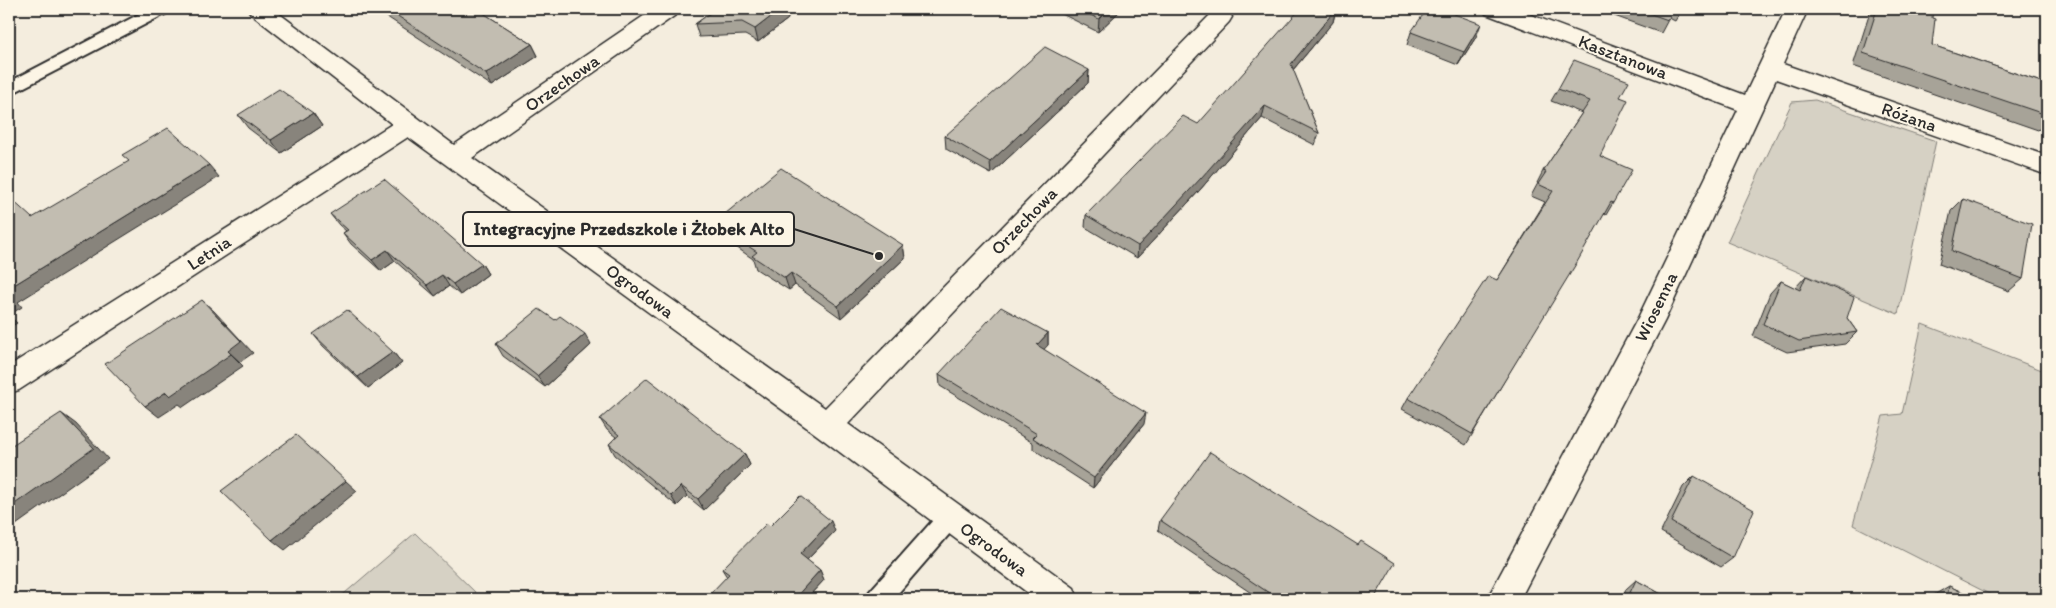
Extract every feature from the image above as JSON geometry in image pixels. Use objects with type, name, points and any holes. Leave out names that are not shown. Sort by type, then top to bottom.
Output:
[{"type":"street","name":"Ogrodowa","points":[[259,9],[409,125],[455,156],[827,426],[1062,599]]},
{"type":"street","name":"Orzechowa","points":[[455,156],[668,9]]},
{"type":"street","name":"Kasztanowa","points":[[1494,9],[1752,106]]},
{"type":"street","name":"Wiosenna","points":[[1503,599],[1651,320],[1797,9]]},
{"type":"street","name":"Orzechowa","points":[[827,426],[1221,17]]},
{"type":"street","name":"Różana","points":[[1770,68],[2047,166]]},
{"type":"street","name":"Letnia","points":[[9,381],[409,125]]},
{"type":"lane","points":[[9,89],[161,9]]},
{"type":"lane","name":"Ogrodowa","points":[[878,599],[950,517]]},
{"type":"shaded area","points":[[1815,100],[1936,141],[1898,314],[1727,242],[1792,102]]},
{"type":"shaded area","points":[[1922,324],[2047,372],[2047,599],[1999,599],[1853,525],[1883,416],[1902,414]]},
{"type":"shaded area","points":[[415,533],[482,599],[338,599]]},
{"type":"building","points":[[387,9],[477,9],[532,44],[486,74]]},
{"type":"building","points":[[716,9],[781,9],[755,29],[742,22],[695,24]]},
{"type":"building","points":[[1078,9],[1109,9],[1099,19]]},
{"type":"building","points":[[1300,9],[1336,9],[1291,64],[1319,133],[1265,106],[1138,246],[1086,215],[1183,116],[1198,124]]},
{"type":"building","points":[[1427,9],[1441,9],[1481,24],[1464,52],[1411,32]]},
{"type":"building","points":[[1637,9],[1674,9],[1668,20]]},
{"type":"building","points":[[1877,9],[1933,9],[1932,18],[1935,19],[1932,45],[2047,84],[2047,115],[1863,53]]},
{"type":"building","points":[[1045,47],[1089,70],[990,162],[945,136]]},
{"type":"building","points":[[1574,60],[1629,81],[1620,97],[1628,100],[1600,156],[1632,170],[1472,434],[1408,398],[1488,276],[1497,280],[1553,191],[1538,184],[1546,172],[1543,171],[1590,101],[1558,89]]},
{"type":"building","points":[[279,89],[313,113],[271,140],[238,115]]},
{"type":"building","points":[[168,128],[209,165],[9,288],[9,197],[32,218],[129,161],[122,155]]},
{"type":"building","points":[[781,168],[903,245],[838,306],[791,273],[785,278],[752,256],[757,252],[714,223]]},
{"type":"building","points":[[384,179],[482,264],[453,284],[442,275],[427,285],[387,250],[372,260],[343,233],[348,230],[330,214]]},
{"type":"building","points":[[1963,199],[2032,224],[2023,279],[1952,251]]},
{"type":"building","points":[[1806,276],[1854,297],[1847,318],[1857,332],[1799,341],[1763,324],[1781,281],[1800,290]]},
{"type":"building","points":[[202,300],[241,341],[228,351],[231,354],[170,396],[166,392],[145,406],[105,364]]},
{"type":"building","points":[[1001,307],[1048,333],[1037,345],[1146,413],[1094,478],[1033,438],[1037,434],[939,374]]},
{"type":"building","points":[[539,309],[555,320],[560,316],[585,334],[537,376],[496,344]]},
{"type":"building","points":[[347,310],[393,352],[358,377],[313,334]]},
{"type":"building","points":[[647,378],[745,454],[698,499],[681,486],[671,496],[609,444],[619,435],[600,419]]},
{"type":"building","points":[[61,413],[94,448],[9,508],[9,447]]},
{"type":"building","points":[[296,435],[346,481],[272,540],[221,491]]},
{"type":"building","points":[[1210,452],[1358,545],[1361,541],[1395,563],[1374,599],[1278,599],[1160,520]]},
{"type":"building","points":[[1694,476],[1754,510],[1733,558],[1671,522]]},
{"type":"building","points":[[800,496],[831,521],[800,554],[820,570],[794,599],[712,599],[708,596],[729,574],[722,569],[767,523],[770,526]]},
{"type":"building","points":[[1636,580],[1670,599],[1627,599]]},
{"type":"building","points":[[1949,586],[1977,599],[1947,599]]},
{"type":"place","name":"Integracyjne Przedszkole i Żłobek Alto","points":[[879,256]]}]
